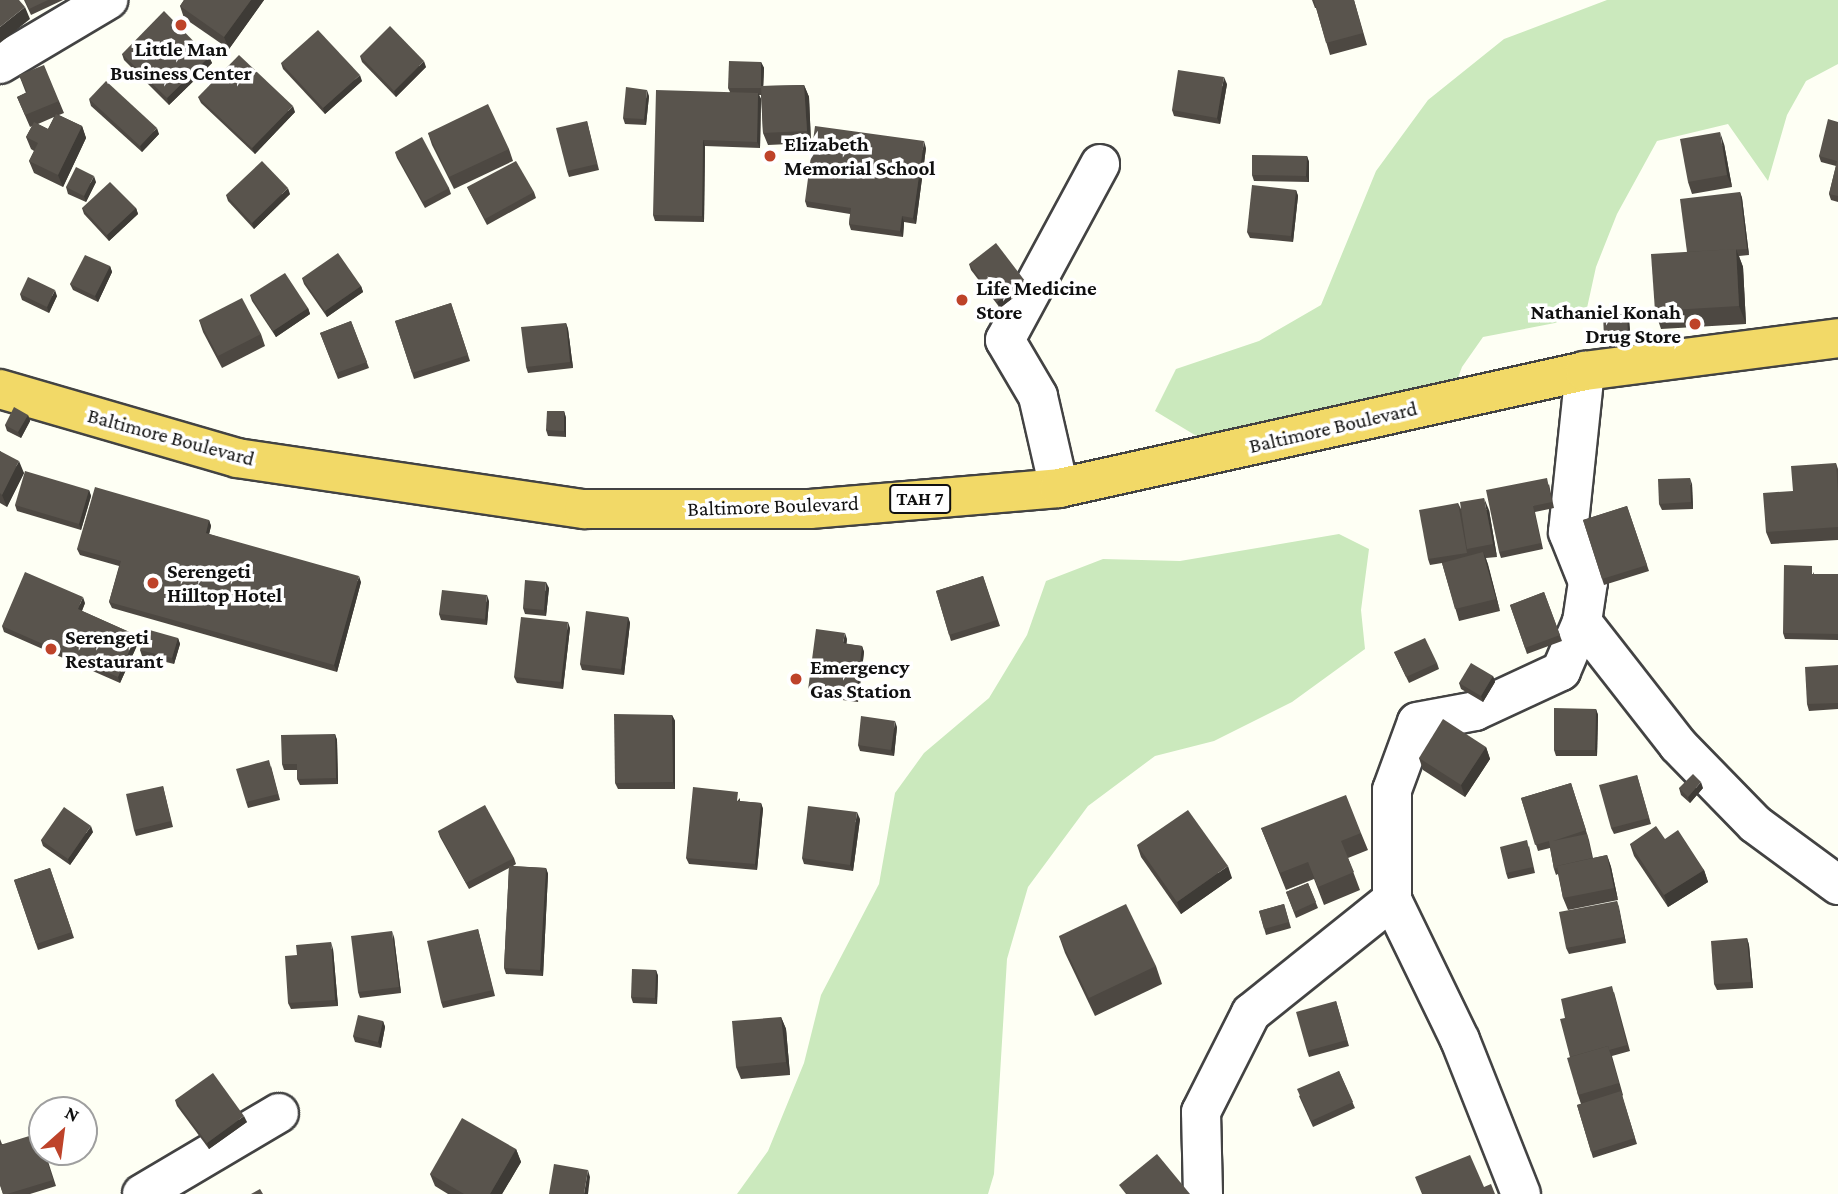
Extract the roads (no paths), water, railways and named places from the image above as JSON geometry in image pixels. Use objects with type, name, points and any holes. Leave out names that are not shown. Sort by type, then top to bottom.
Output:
[{"type":"highway","name":"Baltimore Boulevard","points":[[0,389],[237,458],[583,509],[810,509],[1059,488],[1585,371],[1838,338]]},
{"type":"street","points":[[0,64],[107,0]]},
{"type":"street","points":[[1059,488],[1038,396],[1005,340],[1100,164]]},
{"type":"street","points":[[1521,1194],[1460,1040],[1392,900],[1392,790],[1417,722],[1475,711],[1561,671],[1582,622],[1588,582],[1568,532],[1585,371]]},
{"type":"street","points":[[1582,622],[1678,745],[1755,824],[1838,885]]},
{"type":"street","points":[[1202,1194],[1201,1112],[1251,1013],[1392,900]]},
{"type":"street","points":[[142,1194],[279,1113]]},
{"type":"place","name":"Little Man Business Center","points":[[181,25]]},
{"type":"place","name":"Elizabeth Memorial School","points":[[770,156]]},
{"type":"place","name":"Life Medicine Store","points":[[962,300]]},
{"type":"place","name":"Nathaniel Konah Drug Store","points":[[1695,324]]},
{"type":"place","name":"Serengeti Hilltop Hotel","points":[[153,583]]},
{"type":"place","name":"Serengeti Restaurant","points":[[51,649]]},
{"type":"place","name":"Emergency Gas Station","points":[[796,679]]}]
